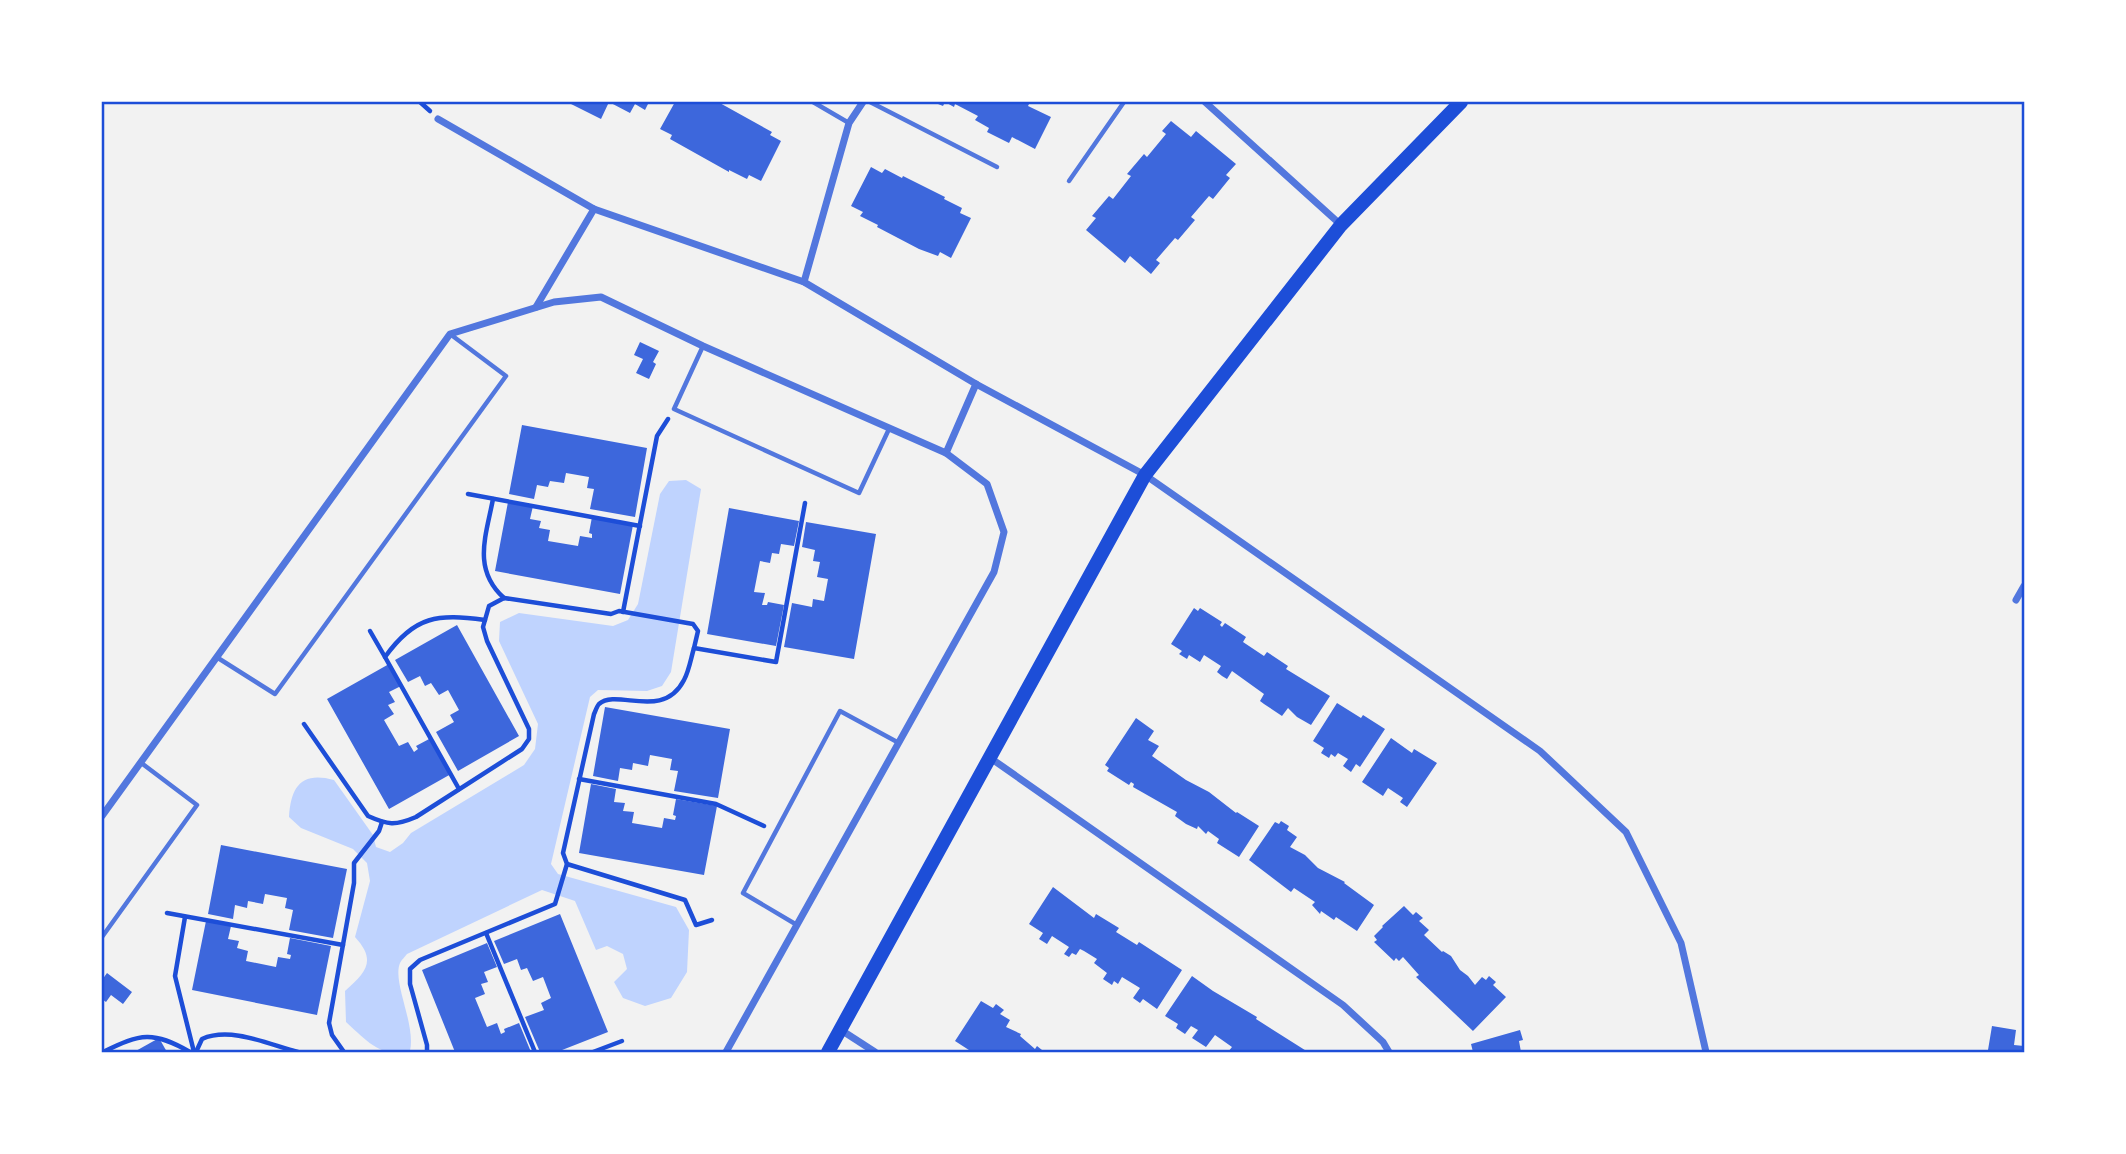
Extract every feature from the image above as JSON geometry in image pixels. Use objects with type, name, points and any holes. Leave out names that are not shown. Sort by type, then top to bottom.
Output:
[{"type":"main road","points":[[828,1052],[1145,475],[1341,225],[1461,102]]},
{"type":"street","points":[[804,282],[849,123],[863,102]]},
{"type":"street","points":[[1205,102],[1341,225]]},
{"type":"street","points":[[438,119],[594,209],[804,282],[976,384],[1145,475],[1540,751],[1626,832],[1681,943],[1706,1052]]},
{"type":"street","points":[[535,307],[594,209]]},
{"type":"street","points":[[102,817],[450,334],[554,302],[601,297],[946,453],[987,484],[1004,532],[994,572],[726,1052]]},
{"type":"street","points":[[946,453],[976,384]]},
{"type":"street","points":[[2016,600],[2025,586]]},
{"type":"street","points":[[989,757],[1343,1005],[1383,1042],[1389,1052]]},
{"type":"street","points":[[841,1030],[875,1052]]},
{"type":"lane","points":[[813,102],[849,123]]},
{"type":"lane","points":[[870,102],[997,167]]},
{"type":"lane","points":[[1069,181],[1124,102]]},
{"type":"lane","points":[[218,658],[275,694],[506,376],[450,334]]},
{"type":"lane","points":[[703,345],[674,409],[859,493],[890,428]]},
{"type":"lane","points":[[798,925],[743,893],[840,711],[899,743]]},
{"type":"lane","points":[[102,937],[197,805],[141,762]]},
{"type":"path","points":[[623,612],[657,436],[674,409]]},
{"type":"path","points":[[468,494],[640,526]]},
{"type":"path","points":[[427,1052],[410,984],[410,969],[420,960],[555,904],[567,864],[563,853],[598,705],[608,700],[648,703],[667,698],[683,682],[698,631],[693,624],[619,611],[611,614],[504,598],[493,588],[484,570],[483,552],[493,499]]},
{"type":"path","points":[[694,648],[776,662],[805,503]]},
{"type":"path","points":[[304,724],[368,816],[398,825],[416,817],[522,749],[529,739],[529,729],[487,641],[483,627],[489,606],[504,598]]},
{"type":"path","points":[[385,657],[397,641],[432,618],[451,616],[485,621]]},
{"type":"path","points":[[370,631],[459,789]]},
{"type":"path","points":[[579,779],[716,804],[745,815],[775,832]]},
{"type":"path","points":[[344,1052],[332,1035],[329,1023],[354,883],[354,863],[379,831],[382,822]]},
{"type":"path","points":[[567,864],[685,900],[696,925],[712,920]]},
{"type":"path","points":[[167,914],[343,945]]},
{"type":"path","points":[[186,917],[175,976],[194,1052]]},
{"type":"path","points":[[486,933],[535,1052]]},
{"type":"path","points":[[194,1052],[202,1039],[212,1035],[233,1035],[298,1052]]},
{"type":"path","points":[[103,1052],[127,1040],[150,1036],[168,1039],[194,1052]]},
{"type":"path","points":[[593,1052],[622,1041]]},
{"type":"water","points":[[686,480],[701,489],[671,672],[662,686],[647,691],[598,690],[590,697],[551,864],[558,874],[676,907],[689,930],[687,972],[671,998],[645,1006],[623,998],[614,982],[627,969],[623,954],[607,946],[596,950],[575,901],[542,890],[407,954],[398,971],[410,1029],[410,1051],[391,1053],[382,1050],[367,1041],[346,1022],[345,991],[359,978],[367,960],[362,945],[355,937],[370,881],[367,863],[353,849],[301,828],[289,817],[295,790],[306,780],[313,778],[334,780],[373,835],[376,847],[390,852],[411,833],[524,765],[535,749],[538,724],[499,641],[500,622],[519,613],[613,626],[628,620],[638,604],[660,494],[669,481]]},
{"type":"building","points":[[567,102],[609,102],[601,119]]},
{"type":"building","points":[[609,102],[649,102],[645,110],[635,104],[630,113]]},
{"type":"building","points":[[675,102],[718,102],[772,132],[770,135],[781,141],[761,181],[749,175],[747,179],[729,172],[670,139],[672,135],[660,129]]},
{"type":"building","points":[[945,102],[1030,102],[1028,106],[1051,117],[1035,149],[1012,137],[1009,143],[987,132],[989,128],[975,120],[978,116]]},
{"type":"building","points":[[1171,121],[1191,137],[1196,131],[1236,164],[1226,175],[1230,178],[1213,199],[1209,196],[1191,217],[1195,220],[1156,260],[1160,263],[1151,274],[1130,256],[1125,263],[1086,230],[1096,218],[1092,216],[1109,196],[1113,199],[1131,176],[1127,174],[1144,154],[1147,157],[1166,134],[1162,131]]},
{"type":"building","points":[[871,167],[882,173],[885,169],[902,178],[903,176],[945,197],[944,199],[962,208],[960,213],[971,218],[951,258],[940,252],[938,256],[919,249],[877,227],[878,225],[860,216],[863,212],[851,206]]},
{"type":"building","points":[[640,342],[659,351],[649,379],[636,373],[643,359],[634,355]]},
{"type":"building","points":[[522,425],[647,448],[635,517],[590,509],[594,489],[587,488],[589,477],[566,473],[564,483],[550,481],[548,487],[537,485],[534,499],[509,494]]},
{"type":"building","points":[[508,502],[533,506],[530,519],[541,521],[539,528],[550,530],[548,541],[578,546],[580,536],[592,538],[589,533],[592,517],[633,525],[620,594],[495,571]]},
{"type":"building","points":[[729,508],[799,521],[794,546],[781,544],[779,554],[772,553],[770,563],[760,561],[754,592],[765,593],[762,605],[767,605],[768,602],[784,605],[776,646],[707,634]]},
{"type":"building","points":[[806,522],[876,534],[854,659],[784,647],[792,603],[812,607],[813,599],[824,601],[828,579],[817,577],[820,562],[813,561],[815,550],[802,547]]},
{"type":"building","points":[[1194,608],[1198,611],[1200,608],[1222,622],[1222,627],[1225,623],[1246,637],[1243,642],[1264,656],[1267,652],[1288,666],[1286,669],[1330,696],[1311,725],[1288,708],[1282,716],[1260,701],[1264,694],[1232,671],[1227,679],[1222,676],[1217,672],[1221,666],[1204,655],[1200,662],[1189,655],[1187,659],[1179,654],[1182,651],[1171,644]]},
{"type":"building","points":[[457,625],[519,736],[458,771],[436,732],[454,722],[450,715],[459,710],[448,690],[439,695],[431,683],[425,686],[420,676],[408,682],[395,660]]},
{"type":"building","points":[[389,664],[401,686],[389,692],[395,702],[388,705],[394,714],[384,720],[399,746],[408,742],[414,752],[418,749],[416,746],[431,738],[451,774],[389,809],[327,699]]},
{"type":"building","points":[[1337,703],[1385,729],[1360,767],[1356,764],[1351,772],[1343,766],[1348,759],[1338,753],[1335,757],[1331,754],[1329,758],[1321,753],[1324,748],[1313,741]]},
{"type":"building","points":[[605,707],[730,729],[718,798],[674,791],[678,771],[670,770],[672,759],[650,755],[648,766],[633,763],[632,770],[620,768],[618,781],[593,776]]},
{"type":"building","points":[[1136,718],[1154,731],[1148,740],[1159,746],[1152,756],[1259,826],[1239,857],[1217,843],[1219,839],[1208,831],[1206,834],[1198,826],[1197,829],[1186,824],[1175,816],[1177,812],[1133,787],[1131,782],[1129,785],[1107,771],[1109,768],[1105,765]]},
{"type":"building","points":[[1391,738],[1412,753],[1414,749],[1437,763],[1407,807],[1400,802],[1403,798],[1388,788],[1383,796],[1362,782]]},
{"type":"building","points":[[591,784],[616,789],[614,802],[625,803],[623,811],[634,812],[632,823],[662,828],[664,818],[675,820],[676,816],[673,815],[676,799],[717,806],[704,875],[579,853]]},
{"type":"building","points":[[1281,821],[1289,826],[1287,830],[1297,837],[1290,847],[1305,855],[1318,868],[1345,882],[1374,905],[1357,931],[1336,917],[1334,920],[1321,911],[1320,914],[1312,905],[1315,902],[1294,888],[1291,892],[1249,860],[1275,822],[1279,824]]},
{"type":"building","points":[[221,845],[347,869],[333,938],[289,930],[293,910],[285,908],[287,898],[265,894],[263,904],[248,901],[247,908],[235,905],[233,919],[208,914]]},
{"type":"building","points":[[1053,887],[1094,918],[1096,914],[1119,928],[1116,932],[1137,945],[1139,942],[1182,970],[1157,1009],[1143,999],[1140,1003],[1133,998],[1140,988],[1122,977],[1118,984],[1114,981],[1112,985],[1103,979],[1107,973],[1094,963],[1097,959],[1084,951],[1080,949],[1076,955],[1072,953],[1069,957],[1064,954],[1069,947],[1052,936],[1047,944],[1039,939],[1043,933],[1029,924]]},
{"type":"building","points":[[1404,906],[1413,915],[1416,912],[1423,918],[1419,921],[1429,930],[1424,935],[1442,952],[1451,956],[1475,985],[1482,977],[1486,980],[1489,976],[1496,982],[1493,985],[1506,997],[1473,1031],[1416,977],[1419,975],[1403,957],[1394,961],[1374,942],[1377,940],[1374,936],[1382,926]]},
{"type":"building","points":[[560,914],[608,1032],[557,1052],[540,1052],[525,1017],[544,1010],[541,1003],[551,998],[543,977],[533,981],[527,968],[521,970],[517,959],[504,964],[494,941]]},
{"type":"building","points":[[206,921],[231,926],[228,939],[239,941],[237,948],[248,951],[246,961],[276,967],[278,957],[290,959],[291,955],[287,954],[290,938],[331,946],[317,1015],[192,990]]},
{"type":"building","points":[[487,943],[497,967],[484,972],[488,982],[481,984],[485,994],[475,998],[487,1027],[497,1023],[501,1034],[505,1032],[504,1029],[519,1023],[531,1052],[455,1052],[422,970]]},
{"type":"building","points":[[107,973],[132,992],[123,1004],[111,995],[106,1002],[102,999],[102,980]]},
{"type":"building","points":[[1192,976],[1308,1052],[1228,1052],[1232,1047],[1215,1035],[1206,1047],[1192,1038],[1198,1030],[1191,1026],[1185,1034],[1176,1028],[1178,1024],[1165,1016]]},
{"type":"building","points":[[981,1001],[993,1008],[996,1004],[1004,1010],[1000,1014],[1010,1020],[1006,1027],[1021,1034],[1035,1049],[1037,1046],[1042,1050],[1041,1052],[972,1052],[955,1041]]},
{"type":"building","points":[[1992,1026],[2016,1030],[2014,1045],[2024,1046],[2024,1052],[1988,1050]]},
{"type":"building","points":[[1520,1030],[1523,1040],[1519,1041],[1521,1052],[1473,1052],[1471,1044]]},
{"type":"building","points":[[159,1038],[167,1052],[134,1052]]}]
